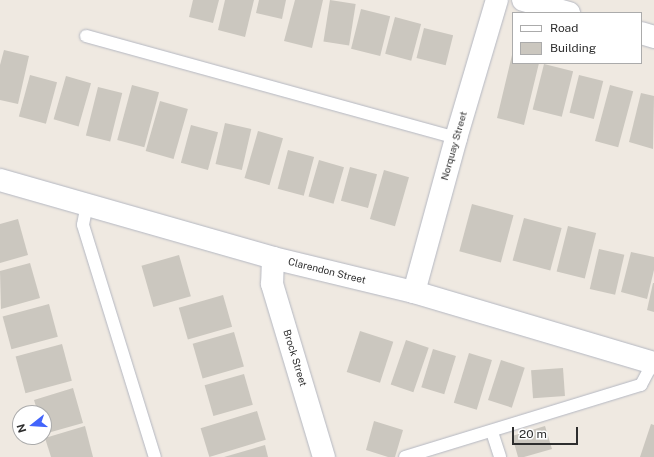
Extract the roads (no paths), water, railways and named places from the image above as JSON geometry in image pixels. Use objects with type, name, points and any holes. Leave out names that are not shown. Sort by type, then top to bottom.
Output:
[{"type":"street","name":"Norquay Street","points":[[414,292],[456,138],[497,0]]},
{"type":"street","points":[[523,0],[565,12]]},
{"type":"street","points":[[642,33],[654,37]]},
{"type":"street","name":"Clarendon Street","points":[[0,180],[273,258],[414,292],[654,362]]},
{"type":"street","name":"Brock Street","points":[[273,258],[272,284],[324,457]]},
{"type":"lane","points":[[86,36],[456,138]]},
{"type":"lane","points":[[87,204],[83,225],[155,457]]},
{"type":"lane","points":[[405,457],[492,432],[641,385],[654,362]]},
{"type":"lane","points":[[492,432],[500,457]]}]
